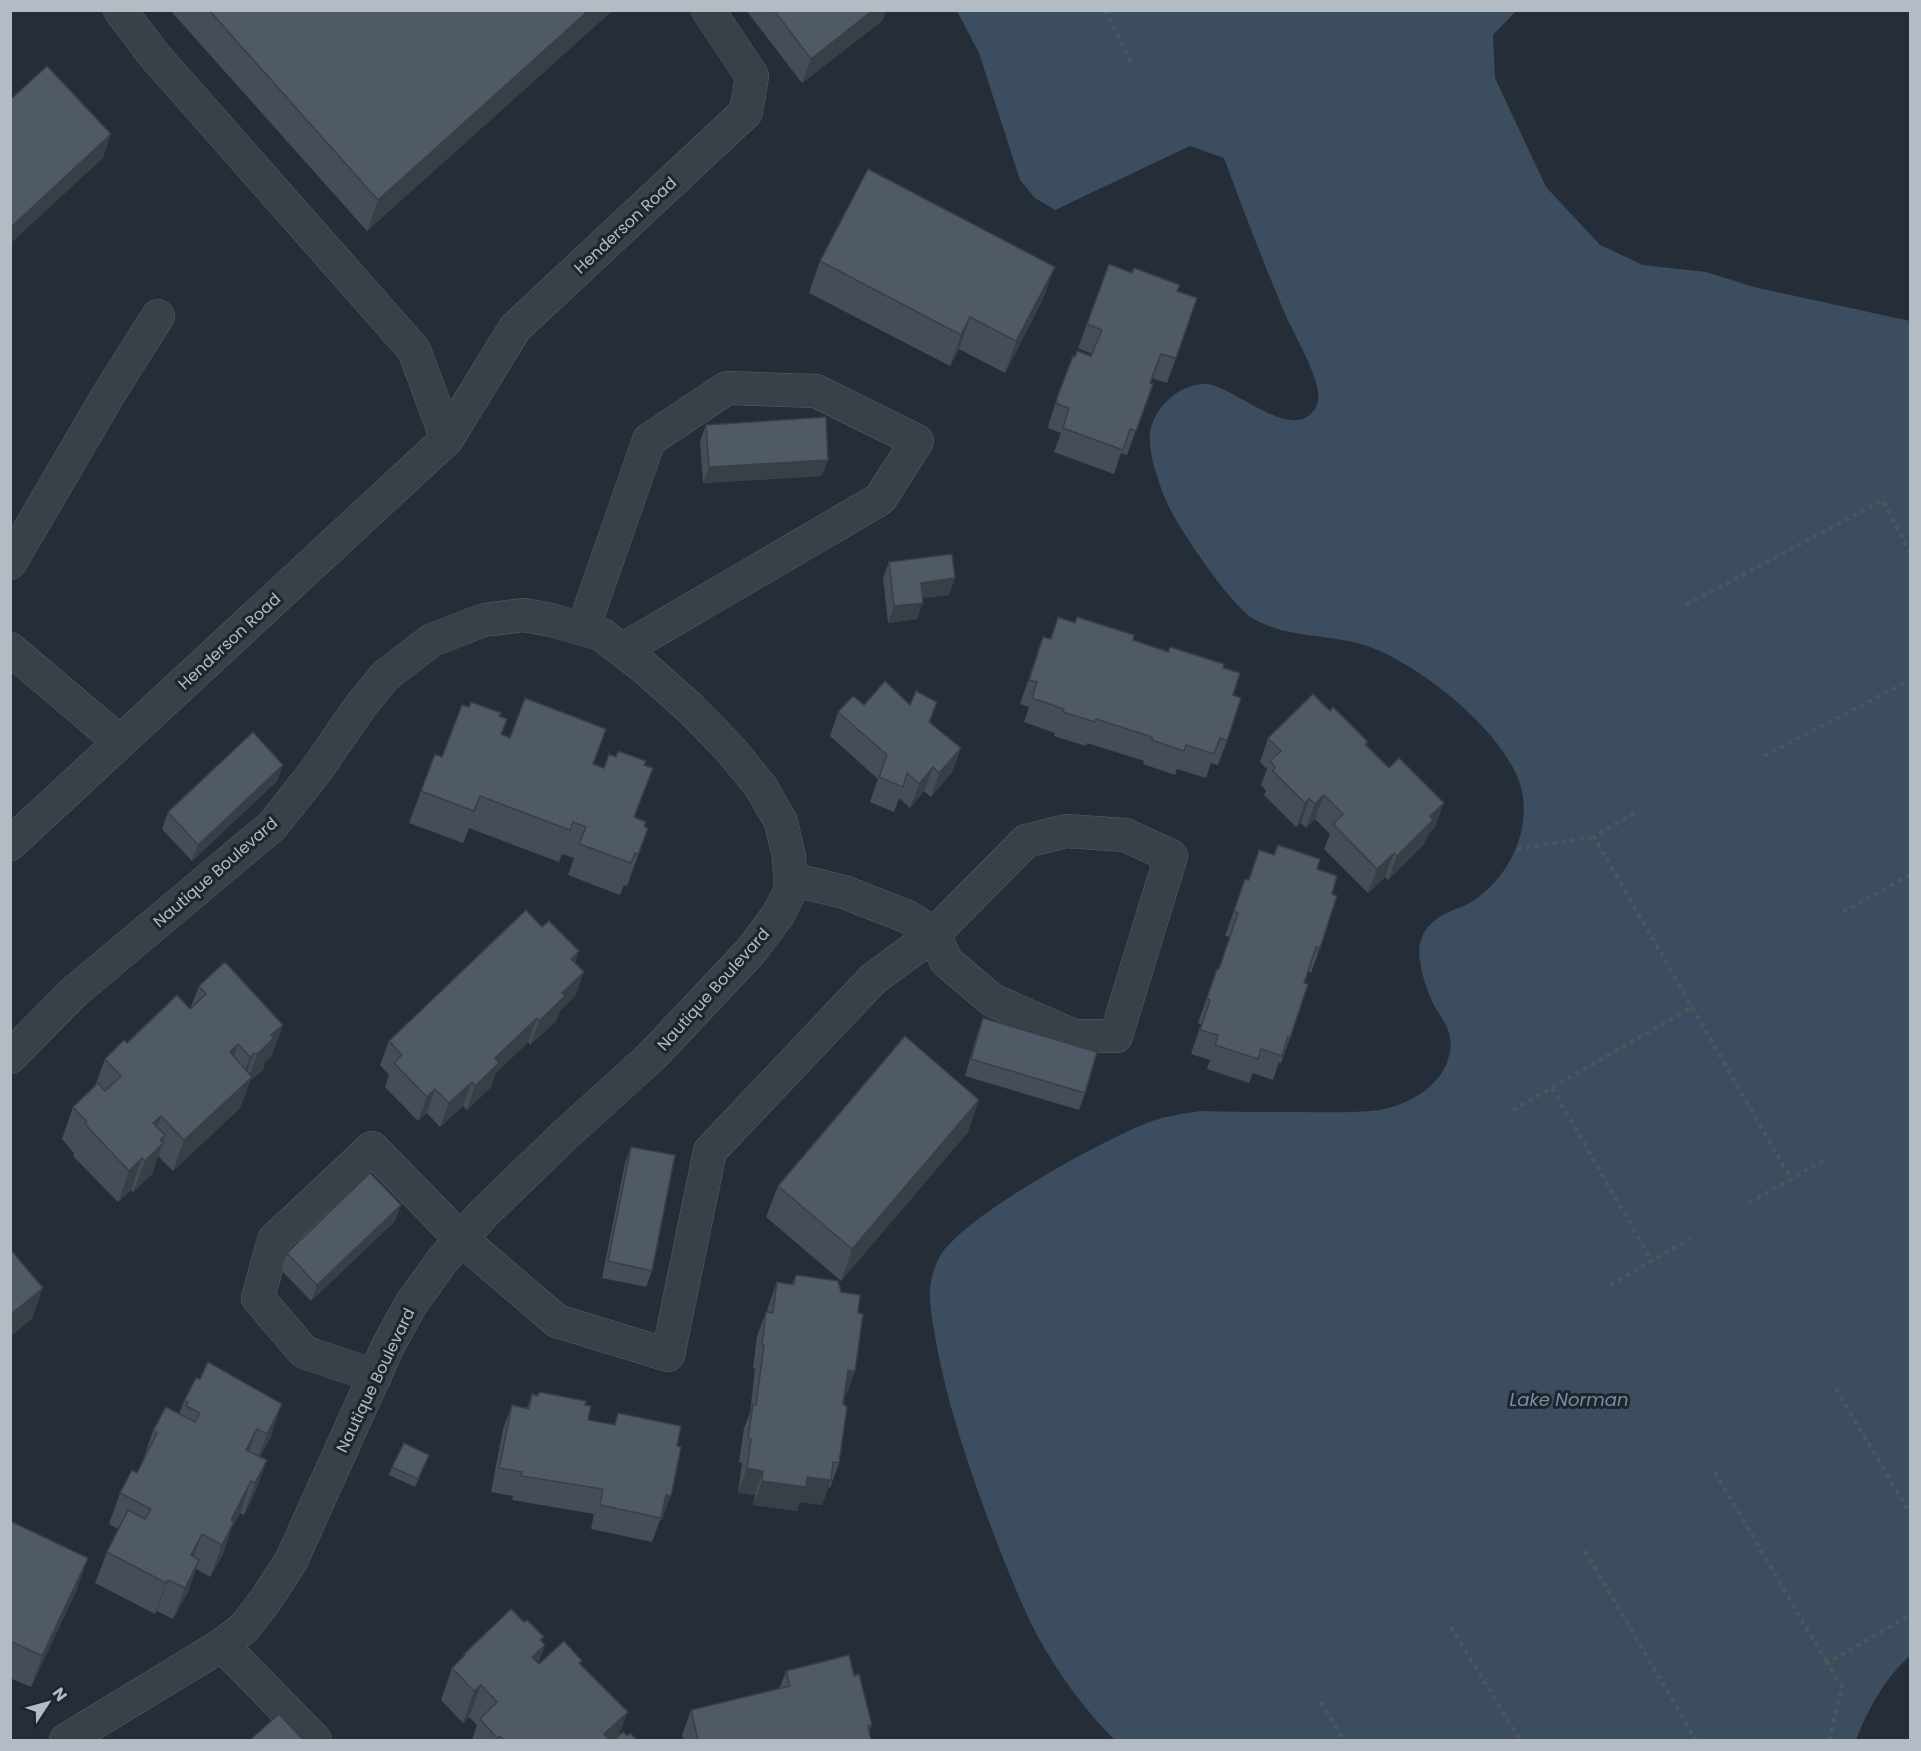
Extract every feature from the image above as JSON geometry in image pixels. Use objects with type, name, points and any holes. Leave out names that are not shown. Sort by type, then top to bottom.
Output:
[{"type":"street","points":[[120,10],[154,55],[414,350],[447,439]]},
{"type":"street","name":"Henderson Road","points":[[10,844],[447,439],[515,328],[746,112],[752,76],[708,10]]},
{"type":"street","points":[[10,562],[110,392],[158,316]]},
{"type":"street","points":[[583,629],[649,440],[727,388],[816,391],[917,441],[880,499],[622,650]]},
{"type":"street","name":"Nautique Boulevard","points":[[10,1058],[73,993],[272,826],[386,675],[432,640],[484,620],[524,615],[601,634],[690,708],[730,749],[761,787],[781,822],[789,857],[790,889],[778,915],[750,952],[653,1055],[484,1213],[411,1304],[375,1376],[291,1561],[244,1628],[222,1645],[66,1740]]},
{"type":"street","points":[[10,649],[120,742]]},
{"type":"street","points":[[375,1376],[304,1352],[258,1298],[274,1240],[372,1148],[461,1239],[557,1321],[668,1356],[710,1151],[873,979],[934,934],[1026,841],[1066,831],[1125,835],[1171,856],[1116,1036],[1074,1036],[992,1000],[946,961],[934,934],[908,917],[844,892],[790,879]]},
{"type":"street","points":[[222,1645],[315,1740]]},
{"type":"path","points":[[1105,10],[1131,63]]},
{"type":"path","points":[[1686,605],[1883,500],[1911,552]]},
{"type":"path","points":[[1764,756],[1911,680]]},
{"type":"path","points":[[1517,849],[1594,837],[1635,813]]},
{"type":"path","points":[[1594,837],[1791,1179]]},
{"type":"path","points":[[1843,912],[1911,875]]},
{"type":"path","points":[[1513,1110],[1692,1008]]},
{"type":"path","points":[[1552,1088],[1652,1261]]},
{"type":"path","points":[[1749,1203],[1828,1158]]},
{"type":"path","points":[[1610,1285],[1689,1239]]},
{"type":"path","points":[[1836,1389],[1911,1513]]},
{"type":"path","points":[[1715,1472],[1842,1687],[1829,1740]]},
{"type":"path","points":[[1585,1551],[1696,1740]]},
{"type":"path","points":[[1827,1663],[1911,1615]]},
{"type":"path","points":[[1451,1627],[1520,1740]]},
{"type":"path","points":[[1321,1702],[1344,1740]]},
{"type":"water","name":"Lake Norman","points":[[957,11],[1516,11],[1493,35],[1495,78],[1546,187],[1600,245],[1643,265],[1706,272],[1754,287],[1910,321],[1910,1656],[1893,1673],[1878,1695],[1856,1740],[1115,1740],[1072,1690],[1037,1635],[1018,1595],[991,1527],[951,1409],[931,1314],[932,1277],[939,1258],[954,1239],[1005,1200],[1070,1161],[1152,1121],[1201,1111],[1371,1111],[1409,1100],[1432,1085],[1447,1064],[1451,1045],[1447,1027],[1432,1002],[1424,979],[1419,952],[1422,937],[1436,919],[1470,903],[1496,881],[1513,856],[1524,812],[1523,797],[1516,774],[1502,750],[1482,726],[1458,703],[1405,664],[1380,651],[1344,640],[1278,629],[1254,619],[1232,599],[1206,566],[1165,499],[1153,463],[1150,432],[1163,405],[1179,392],[1197,384],[1207,384],[1219,387],[1280,418],[1294,420],[1307,417],[1318,401],[1318,391],[1312,371],[1275,290],[1224,158],[1190,146],[1055,210],[1035,198],[1020,180],[979,53]]},
{"type":"building","points":[[209,10],[589,10],[378,200]]},
{"type":"building","points":[[774,10],[873,10],[811,59]]},
{"type":"building","points":[[47,66],[111,134],[10,228],[10,100]]},
{"type":"building","points":[[868,169],[1055,267],[1016,341],[970,317],[961,335],[820,261]]},
{"type":"building","points":[[1109,264],[1132,273],[1134,268],[1180,285],[1177,291],[1197,298],[1176,358],[1161,354],[1136,431],[1130,429],[1123,450],[1063,428],[1069,408],[1057,404],[1057,398],[1073,356],[1075,357],[1077,351],[1091,356],[1102,330],[1087,324]]},
{"type":"building","points":[[826,417],[828,460],[709,467],[706,425]]},
{"type":"building","points":[[952,554],[955,578],[921,583],[923,603],[894,606],[889,562]]},
{"type":"building","points":[[1058,617],[1075,623],[1077,617],[1134,635],[1133,640],[1168,652],[1170,647],[1224,664],[1223,668],[1240,673],[1233,695],[1241,698],[1227,741],[1220,738],[1214,754],[1186,745],[1184,751],[1152,740],[1152,737],[1096,719],[1095,722],[1063,712],[1064,709],[1032,698],[1037,682],[1029,680],[1043,637],[1051,639]]},
{"type":"building","points":[[885,681],[910,705],[916,691],[937,702],[929,722],[961,748],[939,773],[933,767],[919,784],[907,773],[903,787],[879,777],[887,755],[838,712],[853,696],[864,705]]},
{"type":"building","points":[[1313,694],[1330,711],[1333,707],[1368,742],[1365,744],[1389,768],[1399,758],[1444,803],[1430,816],[1433,820],[1397,856],[1394,853],[1377,869],[1333,824],[1343,814],[1324,795],[1315,804],[1309,799],[1305,803],[1273,771],[1275,767],[1270,761],[1281,751],[1268,738]]},
{"type":"building","points":[[525,698],[606,729],[593,764],[604,768],[609,754],[616,757],[618,751],[646,761],[644,765],[653,768],[634,817],[646,822],[644,826],[648,828],[638,855],[635,853],[631,863],[579,844],[586,827],[573,822],[570,830],[480,796],[474,811],[421,791],[435,754],[442,757],[462,705],[469,707],[471,702],[501,713],[499,716],[507,719],[501,734],[510,738]]},
{"type":"building","points":[[253,732],[283,765],[198,845],[168,812]]},
{"type":"building","points":[[1278,845],[1320,859],[1317,869],[1337,876],[1332,894],[1337,896],[1320,948],[1316,947],[1304,983],[1308,984],[1282,1056],[1261,1049],[1258,1059],[1215,1045],[1218,1035],[1200,1030],[1210,1000],[1207,998],[1238,913],[1234,911],[1245,879],[1249,880],[1259,850],[1274,855]]},
{"type":"building","points":[[526,910],[542,927],[549,921],[579,951],[571,959],[584,972],[562,993],[565,996],[539,1021],[537,1018],[495,1058],[499,1063],[475,1086],[472,1082],[449,1103],[435,1089],[427,1097],[394,1063],[402,1055],[389,1041]]},
{"type":"building","points":[[225,962],[283,1025],[271,1035],[274,1038],[257,1054],[254,1053],[250,1057],[238,1044],[230,1052],[252,1077],[184,1140],[161,1116],[153,1123],[165,1135],[160,1140],[163,1143],[145,1161],[142,1158],[129,1171],[85,1124],[87,1122],[73,1107],[98,1083],[105,1091],[121,1076],[105,1059],[124,1040],[127,1043],[177,995],[190,1009],[206,994],[199,986]]},
{"type":"building","points":[[983,1018],[1097,1052],[1085,1093],[971,1059]]},
{"type":"building","points":[[905,1036],[979,1100],[852,1249],[778,1186]]},
{"type":"building","points":[[631,1147],[675,1155],[652,1271],[608,1261]]},
{"type":"building","points":[[370,1173],[401,1205],[317,1285],[287,1253]]},
{"type":"building","points":[[10,1249],[43,1288],[10,1315]]},
{"type":"building","points":[[796,1275],[838,1281],[841,1292],[860,1295],[858,1313],[863,1314],[855,1371],[848,1370],[843,1404],[847,1407],[839,1463],[833,1462],[831,1480],[807,1477],[806,1487],[762,1481],[763,1471],[747,1468],[751,1439],[748,1438],[753,1404],[756,1405],[766,1312],[773,1313],[777,1282],[794,1285]]},
{"type":"building","points":[[208,1362],[282,1404],[267,1434],[257,1429],[246,1450],[267,1460],[255,1483],[251,1481],[231,1520],[234,1522],[222,1545],[202,1534],[191,1555],[199,1560],[185,1588],[168,1580],[166,1583],[107,1552],[128,1510],[145,1519],[151,1509],[120,1493],[132,1470],[137,1473],[157,1433],[153,1431],[166,1407],[195,1422],[200,1413],[186,1406],[188,1402],[184,1401],[196,1378],[200,1379]]},
{"type":"building","points":[[539,1392],[586,1401],[585,1405],[591,1406],[588,1420],[615,1425],[618,1413],[681,1426],[677,1446],[681,1447],[671,1496],[666,1495],[661,1518],[600,1505],[603,1489],[521,1476],[522,1472],[499,1468],[512,1405],[529,1409],[532,1394],[538,1396]]},
{"type":"building","points":[[404,1443],[429,1455],[418,1479],[392,1467]]},
{"type":"building","points":[[10,1521],[88,1558],[42,1656],[10,1641]]},
{"type":"building","points":[[511,1609],[524,1622],[527,1620],[544,1637],[540,1640],[545,1645],[532,1657],[539,1664],[564,1641],[582,1661],[579,1663],[628,1712],[604,1734],[610,1740],[504,1740],[500,1736],[497,1738],[480,1719],[497,1702],[481,1685],[474,1691],[452,1668]]},
{"type":"building","points":[[849,1655],[854,1676],[859,1674],[872,1725],[868,1726],[871,1740],[698,1740],[691,1710],[790,1686],[786,1671]]},
{"type":"building","points":[[279,1714],[303,1740],[250,1740]]},
{"type":"building","points":[[623,1732],[628,1736],[630,1733],[637,1740],[614,1740]]}]
